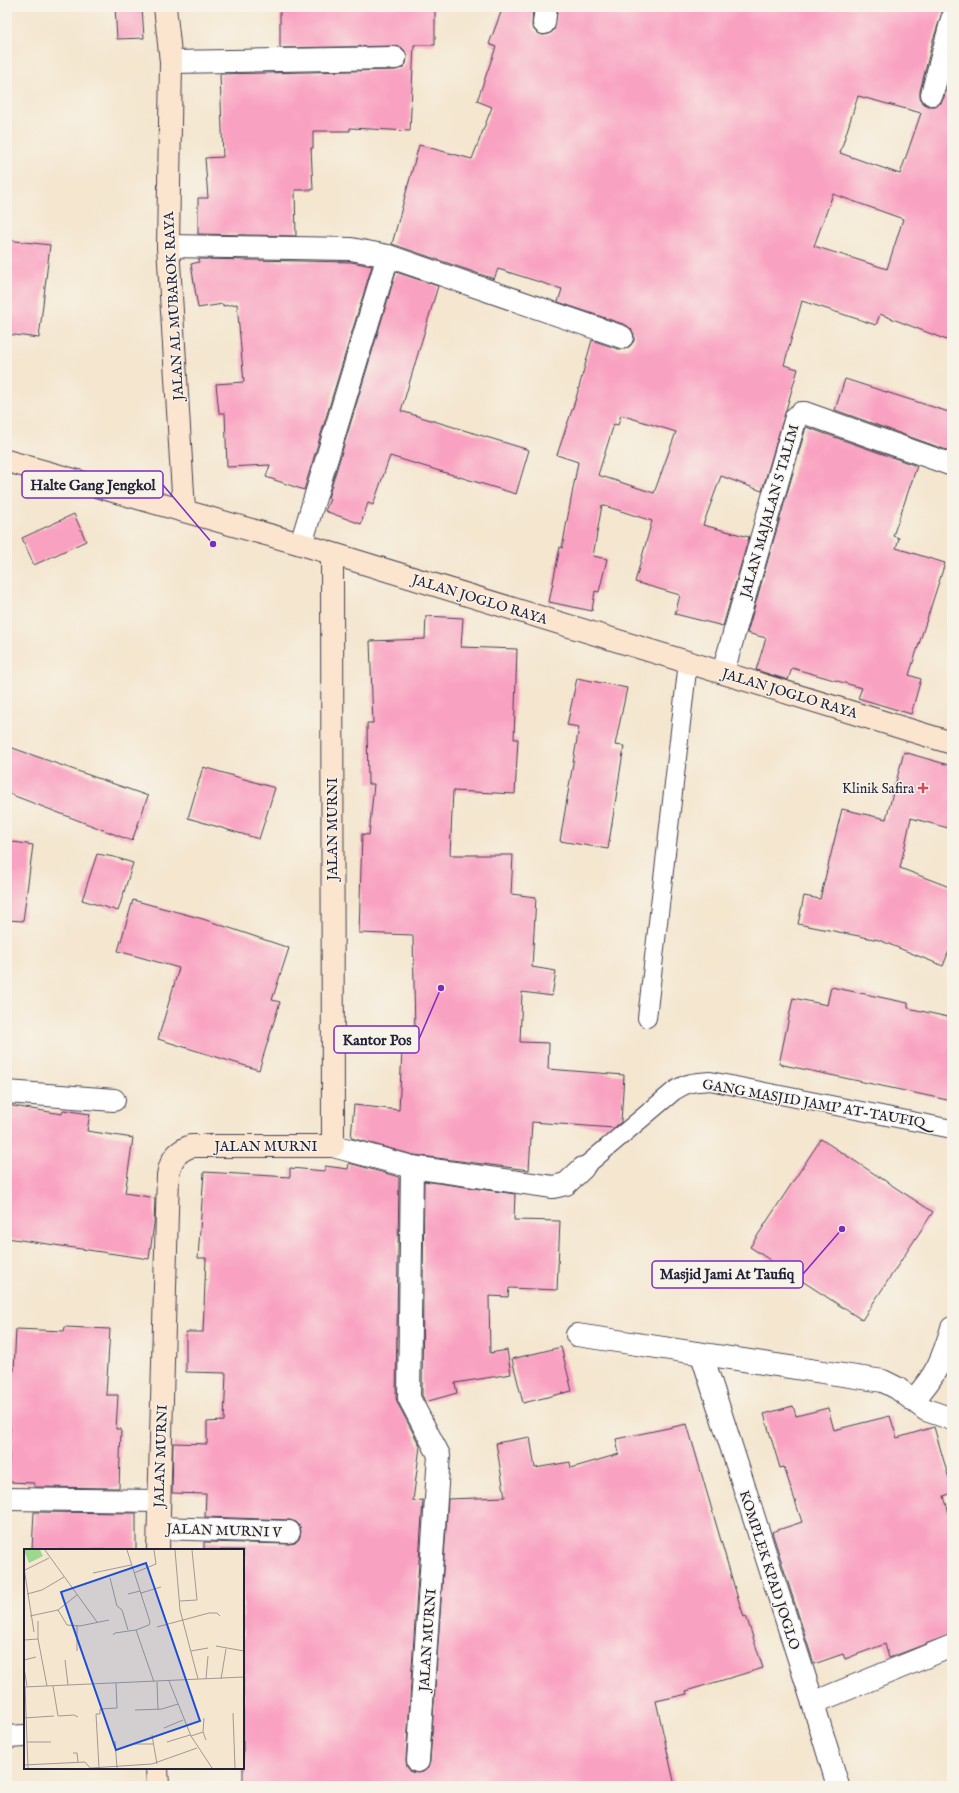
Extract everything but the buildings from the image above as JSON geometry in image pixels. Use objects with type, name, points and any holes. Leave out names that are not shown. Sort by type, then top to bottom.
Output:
[{"type":"street","name":"JALAN AL MUBAROK RAYA","points":[[165,7],[171,62],[168,246],[184,510]]},
{"type":"street","points":[[932,94],[952,19]]},
{"type":"street","points":[[171,62],[395,58]]},
{"type":"street","points":[[168,246],[352,248],[388,256],[622,337]]},
{"type":"street","points":[[301,544],[388,256]]},
{"type":"street","name":"JALAN MAJALAN S TALIM","points":[[723,672],[796,417],[802,413],[806,413],[952,464]]},
{"type":"street","name":"JALAN JOGLO RAYA","points":[[7,461],[301,544],[952,743]]},
{"type":"street","name":"JALAN MURNI","points":[[158,1549],[168,1175],[172,1160],[181,1150],[190,1146],[333,1146],[332,554]]},
{"type":"street","points":[[7,1092],[114,1100]]},
{"type":"street","name":"GANG MASJID JAMI' AT-TAUFIQ","points":[[333,1146],[412,1167],[553,1187],[566,1184],[583,1168]]},
{"type":"street","name":"JALAN MURNI","points":[[412,1167],[409,1398],[439,1455],[418,1761]]},
{"type":"street","points":[[914,1400],[927,1386],[944,1356],[952,1328]]},
{"type":"street","points":[[577,1335],[883,1381],[892,1384],[926,1410],[952,1419]]},
{"type":"street","name":"KOMPLEK KPAD JOGLO","points":[[702,1355],[838,1786]]},
{"type":"street","points":[[7,1498],[159,1501]]},
{"type":"street","name":"JALAN MURNI V","points":[[159,1528],[289,1532]]},
{"type":"street","points":[[813,1703],[952,1646]]},
{"type":"street","points":[[7,1737],[24,1736]]},
{"type":"street","points":[[157,1769],[158,1786]]},
{"type":"lane","points":[[647,1018],[688,662]]},
{"type":"lane","name":"GANG MASJID JAMI' AT-TAUFIQ","points":[[583,1168],[674,1091],[686,1083],[710,1081],[952,1129]]},
{"type":"place","name":"Halte Gang Jengkol","points":[[213,544]]},
{"type":"place","name":"Klinik Safira","points":[[923,788]]},
{"type":"place","name":"Kantor Pos","points":[[441,988]]},
{"type":"place","name":"Masjid Jami At Taufiq","points":[[842,1229]]}]
